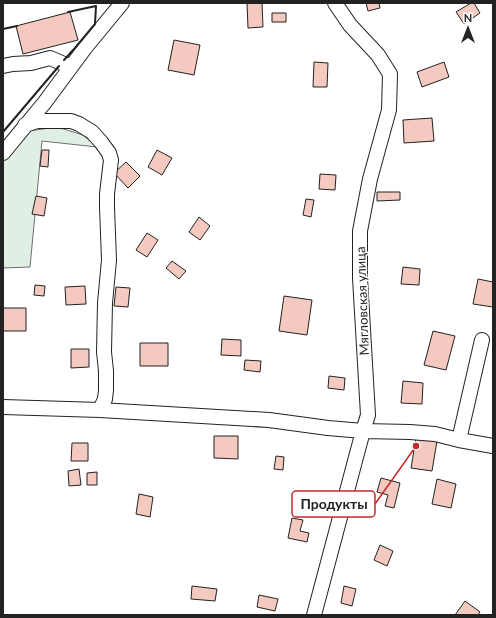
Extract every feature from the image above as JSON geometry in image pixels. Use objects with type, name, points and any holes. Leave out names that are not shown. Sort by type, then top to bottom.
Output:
[{"type":"street","points":[[3,153],[122,3]]},
{"type":"street","name":"Мягловская улица","points":[[314,615],[368,415],[360,278],[360,231],[370,178],[389,110],[390,74],[378,55],[350,25],[335,3]]},
{"type":"street","points":[[3,66],[31,63],[50,58],[71,67]]},
{"type":"street","points":[[25,125],[37,121],[71,121],[92,132],[109,153],[110,160],[107,188],[109,260],[105,303],[104,352],[106,390],[105,399],[100,410]]},
{"type":"street","points":[[459,440],[482,340]]},
{"type":"street","points":[[3,407],[100,410],[269,420],[328,428],[429,434],[493,446]]},
{"type":"green space","points":[[57,127],[83,135],[97,147],[42,141],[30,267],[3,268],[3,160],[29,131]]},
{"type":"building","points":[[247,3],[262,3],[263,27],[248,28]]},
{"type":"building","points":[[366,3],[379,3],[380,8],[368,11]]},
{"type":"building","points":[[471,3],[474,3],[480,13],[464,24],[456,12]]},
{"type":"building","points":[[70,12],[78,40],[23,54],[16,26]]},
{"type":"building","points":[[272,13],[286,13],[286,22],[272,22]]},
{"type":"building","points":[[174,40],[200,45],[194,75],[168,70]]},
{"type":"building","points":[[314,62],[328,63],[327,87],[313,87]]},
{"type":"building","points":[[444,62],[449,77],[422,87],[417,72]]},
{"type":"building","points":[[432,118],[434,141],[404,143],[403,120]]},
{"type":"building","points":[[42,150],[49,150],[48,167],[40,166]]},
{"type":"building","points":[[157,150],[172,158],[162,175],[148,167]]},
{"type":"building","points":[[126,162],[140,176],[128,188],[114,173]]},
{"type":"building","points":[[320,174],[336,175],[335,190],[319,189]]},
{"type":"building","points":[[377,192],[400,192],[400,200],[377,201]]},
{"type":"building","points":[[36,196],[47,198],[44,216],[32,214]]},
{"type":"building","points":[[306,199],[314,200],[311,217],[303,215]]},
{"type":"building","points":[[199,217],[210,226],[200,240],[189,232]]},
{"type":"building","points":[[147,233],[158,240],[147,257],[136,250]]},
{"type":"building","points":[[172,261],[186,271],[179,279],[166,268]]},
{"type":"building","points":[[403,267],[420,269],[419,285],[401,284]]},
{"type":"building","points":[[478,279],[493,282],[493,307],[473,304]]},
{"type":"building","points":[[35,285],[45,286],[44,296],[34,295]]},
{"type":"building","points":[[85,286],[86,304],[66,305],[65,287]]},
{"type":"building","points":[[116,287],[130,288],[128,307],[114,306]]},
{"type":"building","points":[[284,296],[312,300],[307,335],[279,331]]},
{"type":"building","points":[[3,308],[26,308],[26,331],[3,331]]},
{"type":"building","points":[[433,331],[455,336],[446,370],[424,365]]},
{"type":"building","points":[[222,339],[241,340],[241,356],[221,355]]},
{"type":"building","points":[[140,343],[168,343],[168,366],[140,366]]},
{"type":"building","points":[[71,349],[89,349],[89,367],[71,368]]},
{"type":"building","points":[[245,360],[261,361],[260,372],[244,370]]},
{"type":"building","points":[[329,376],[345,378],[344,390],[328,388]]},
{"type":"building","points":[[403,381],[423,383],[422,404],[401,403]]},
{"type":"building","points":[[214,436],[238,436],[238,459],[214,458]]},
{"type":"building","points":[[416,438],[437,441],[432,471],[411,468]]},
{"type":"building","points":[[72,443],[88,443],[88,461],[71,461]]},
{"type":"building","points":[[276,456],[284,457],[283,470],[274,469]]},
{"type":"building","points":[[79,469],[81,485],[69,486],[68,471]]},
{"type":"building","points":[[97,472],[97,485],[87,485],[87,473]]},
{"type":"building","points":[[381,478],[400,483],[394,508],[385,506],[388,495],[377,492]]},
{"type":"building","points":[[437,479],[456,484],[451,508],[432,504]]},
{"type":"building","points":[[139,494],[153,497],[150,517],[136,514]]},
{"type":"building","points":[[292,518],[303,520],[300,531],[309,533],[307,542],[288,538]]},
{"type":"building","points":[[380,545],[393,551],[387,566],[374,560]]},
{"type":"building","points":[[192,586],[217,589],[215,601],[191,599]]},
{"type":"building","points":[[344,586],[356,589],[352,606],[341,603]]},
{"type":"building","points":[[259,595],[278,599],[275,611],[257,607]]},
{"type":"building","points":[[465,601],[480,612],[478,615],[455,615]]},
{"type":"wall","points":[[64,60],[95,24],[96,6],[68,12]]},
{"type":"wall","points":[[3,29],[17,26]]},
{"type":"wall","points":[[3,132],[59,66]]},
{"type":"place","name":"Продукты","points":[[416,446]]}]
